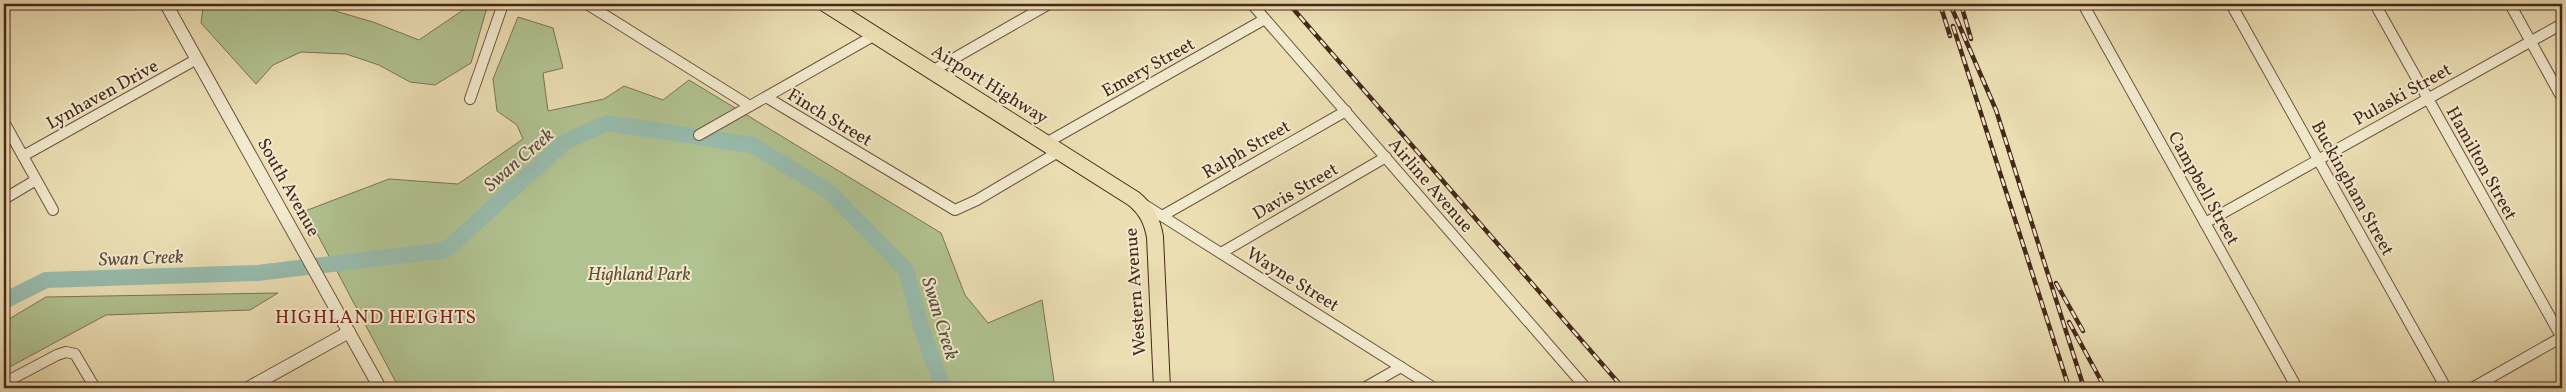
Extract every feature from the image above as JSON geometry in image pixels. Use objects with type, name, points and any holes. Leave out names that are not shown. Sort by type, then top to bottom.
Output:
[{"type":"main road","name":"Airport Highway","points":[[826,4],[843,8],[874,35],[1134,199]]},
{"type":"main road","name":"Western Avenue","points":[[1134,199],[1147,212],[1155,236],[1162,388]]},
{"type":"street","name":"South Avenue","points":[[166,4],[380,388]]},
{"type":"street","points":[[470,99],[503,4]]},
{"type":"street","points":[[587,4],[750,106]]},
{"type":"street","points":[[932,71],[1050,4]]},
{"type":"street","name":"Airline Avenue","points":[[1252,4],[1586,388]]},
{"type":"street","name":"Campbell Street","points":[[2083,4],[2297,388]]},
{"type":"street","name":"Buckingham Street","points":[[2231,4],[2446,388]]},
{"type":"street","name":"Hamilton Street","points":[[2375,4],[2562,337]]},
{"type":"street","points":[[2510,4],[2562,98]]},
{"type":"street","name":"Emery Street","points":[[955,210],[977,200],[1053,147],[1265,19]]},
{"type":"street","name":"Pulaski Street","points":[[2205,223],[2562,24]]},
{"type":"street","points":[[766,97],[874,35]]},
{"type":"street","name":"Lynhaven Drive","points":[[23,156],[197,59]]},
{"type":"street","name":"Finch Street","points":[[699,135],[766,97],[955,210]]},
{"type":"street","name":"Ralph Street","points":[[1162,216],[1346,111]]},
{"type":"street","points":[[4,122],[53,210]]},
{"type":"street","name":"Davis Street","points":[[1221,253],[1386,157]]},
{"type":"street","points":[[4,199],[36,180]]},
{"type":"street","name":"Wayne Street","points":[[1134,199],[1434,388]]},
{"type":"street","points":[[248,388],[349,332]]},
{"type":"street","points":[[2472,388],[2562,337]]},
{"type":"street","points":[[4,383],[66,352],[75,354],[95,388]]},
{"type":"street","points":[[1364,388],[1401,367]]},
{"type":"green space","points":[[215,4],[311,4],[373,22],[419,40],[470,4],[488,4],[471,63],[435,85],[410,82],[379,65],[346,54],[301,52],[273,65],[256,84],[201,23],[203,7]]},
{"type":"green space","name":"Highland Park","points":[[518,17],[553,28],[563,68],[543,73],[548,111],[604,99],[624,86],[663,100],[689,80],[941,233],[965,295],[988,323],[1042,300],[1055,388],[399,388],[305,211],[389,179],[458,184],[523,139],[517,125],[497,111],[493,79]]},
{"type":"green space","points":[[278,293],[250,310],[106,315],[4,370],[4,322],[46,297]]},
{"type":"waterway","name":"Swan Creek","points":[[4,301],[46,280],[258,273],[446,250],[565,142],[607,123],[752,145],[830,192],[906,270],[921,327],[943,388]]},
{"type":"railway","points":[[1289,4],[1623,388]]},
{"type":"railway","points":[[1940,4],[1950,36]]},
{"type":"railway","points":[[1950,4],[1996,110],[2084,388]]},
{"type":"railway","points":[[1961,4],[1971,39]]},
{"type":"railway","points":[[1953,26],[2069,388]]},
{"type":"railway","points":[[2056,283],[2083,331]]},
{"type":"railway","points":[[2069,322],[2105,388]]},
{"type":"district","name":"HIGHLAND HEIGHTS","points":[[376,316]]}]
